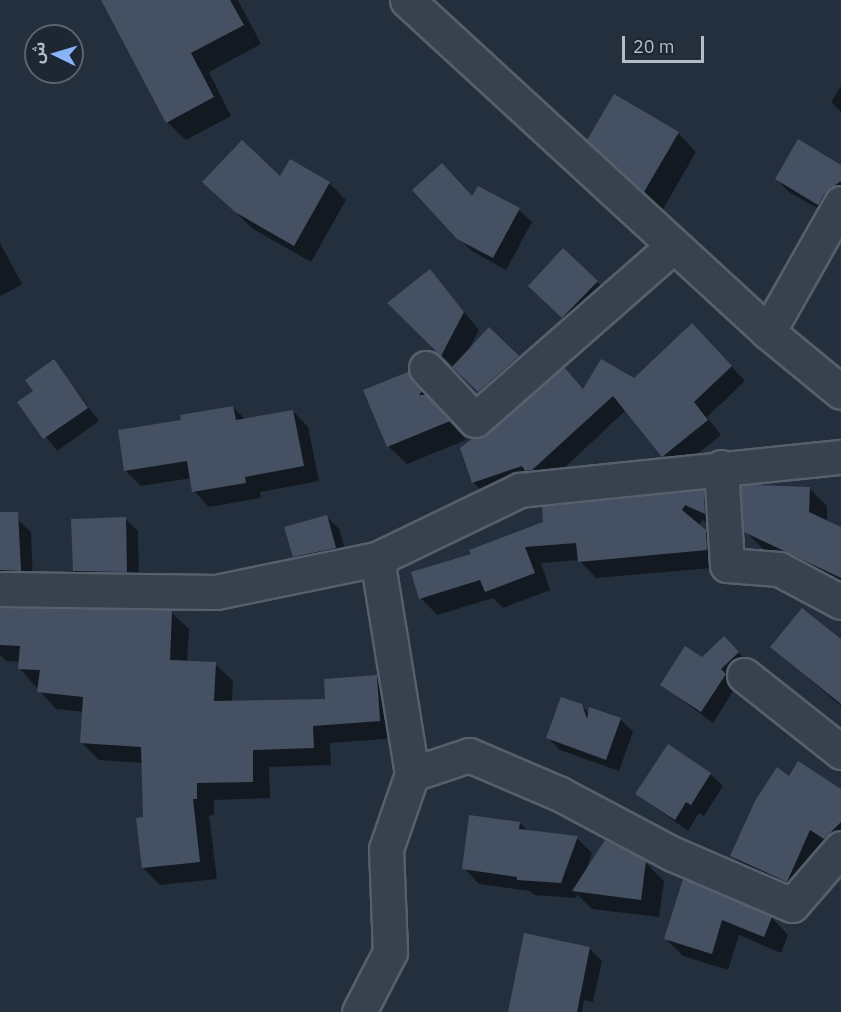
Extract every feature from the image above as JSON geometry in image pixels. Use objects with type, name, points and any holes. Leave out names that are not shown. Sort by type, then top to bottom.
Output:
[{"type":"street","points":[[407,0],[768,332],[841,392]]},
{"type":"street","points":[[768,332],[841,203]]},
{"type":"street","points":[[426,368],[475,420],[673,246]]},
{"type":"street","points":[[0,589],[216,592],[377,559],[520,490],[721,467],[841,457]]},
{"type":"street","points":[[721,467],[727,565],[779,569],[841,602]]},
{"type":"street","points":[[359,1012],[390,952],[386,849],[412,774],[377,559]]},
{"type":"street","points":[[744,675],[841,752]]},
{"type":"street","points":[[412,774],[469,755],[560,794],[673,854],[792,905],[841,848]]},
{"type":"building","points":[[101,0],[230,0],[244,25],[191,53],[214,97],[166,123]]},
{"type":"building","points":[[614,94],[679,132],[644,192],[587,140]]},
{"type":"building","points":[[798,139],[841,165],[841,181],[825,193],[818,205],[775,179]]},
{"type":"building","points":[[242,140],[280,176],[290,159],[330,182],[294,246],[235,212],[202,182]]},
{"type":"building","points":[[442,163],[472,196],[478,186],[520,208],[493,258],[457,239],[412,190]]},
{"type":"building","points":[[563,248],[598,281],[562,318],[528,286]]},
{"type":"building","points":[[430,269],[464,312],[441,356],[387,303]]},
{"type":"building","points":[[692,323],[732,366],[694,402],[708,420],[662,457],[613,396],[532,470],[525,471],[522,466],[472,483],[460,448],[473,438],[487,434],[564,367],[583,389],[601,359],[634,378]]},
{"type":"building","points":[[489,327],[519,356],[478,392],[452,367]]},
{"type":"building","points":[[54,359],[88,408],[43,439],[17,402],[33,391],[25,380]]},
{"type":"building","points":[[408,372],[422,391],[419,395],[426,395],[450,421],[387,447],[363,390]]},
{"type":"building","points":[[233,406],[236,420],[293,410],[304,466],[245,477],[246,483],[192,492],[187,461],[124,471],[118,430],[181,420],[180,415]]},
{"type":"building","points":[[741,486],[810,487],[809,512],[841,527],[841,578],[744,532]]},
{"type":"building","points":[[704,490],[705,514],[685,505],[682,510],[706,530],[707,550],[578,562],[576,543],[525,547],[535,573],[485,592],[480,580],[419,599],[411,572],[471,554],[469,550],[543,522],[542,507]]},
{"type":"building","points":[[0,512],[18,512],[21,571],[0,570]]},
{"type":"building","points":[[327,515],[336,548],[293,557],[284,527]]},
{"type":"building","points":[[126,517],[127,572],[73,571],[71,519]]},
{"type":"building","points":[[0,608],[172,610],[170,660],[216,662],[214,701],[325,699],[324,679],[377,675],[380,721],[313,726],[314,748],[253,750],[253,782],[197,783],[197,799],[193,799],[200,862],[142,868],[136,818],[143,817],[141,747],[80,743],[83,697],[37,692],[40,670],[18,669],[20,646],[0,645]]},
{"type":"building","points":[[802,608],[841,639],[841,704],[770,647]]},
{"type":"building","points":[[724,636],[739,652],[721,669],[726,674],[701,712],[660,685],[685,646],[702,657]]},
{"type":"building","points":[[561,697],[582,704],[587,719],[589,707],[621,718],[606,760],[546,738]]},
{"type":"building","points":[[668,744],[711,773],[691,805],[686,802],[675,820],[635,794]]},
{"type":"building","points":[[798,761],[841,789],[841,822],[824,839],[810,830],[787,882],[730,856],[755,801],[777,767],[789,776]]},
{"type":"building","points":[[469,815],[520,822],[519,829],[578,836],[561,883],[517,880],[517,877],[462,869]]},
{"type":"building","points":[[605,840],[646,861],[641,900],[572,891]]},
{"type":"building","points":[[683,879],[772,917],[764,937],[722,920],[712,954],[664,939]]},
{"type":"building","points":[[524,933],[590,947],[577,1012],[508,1012]]}]
